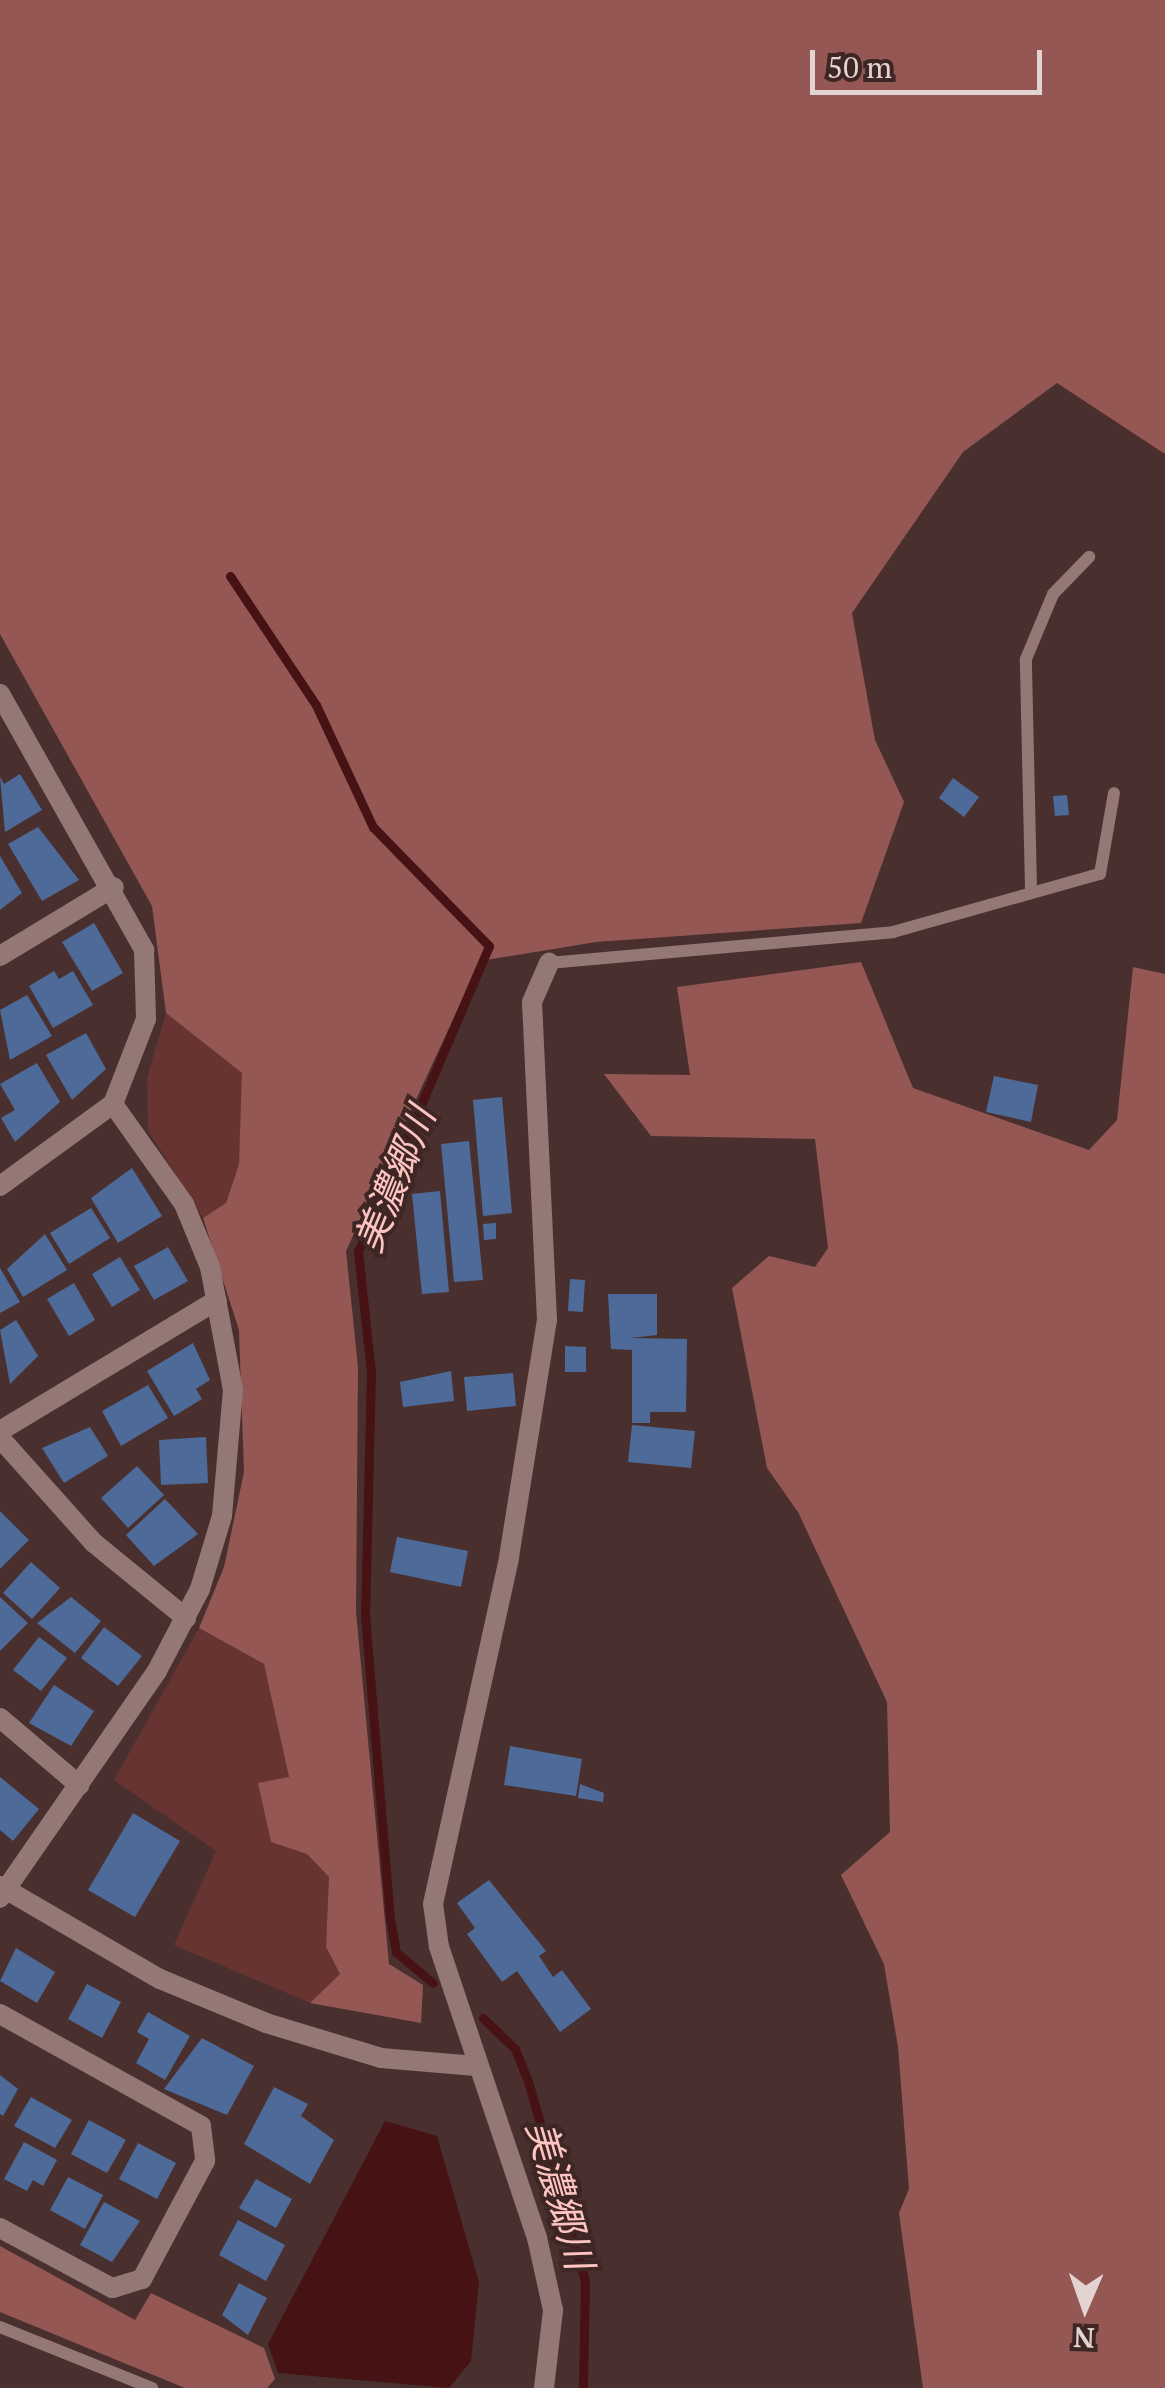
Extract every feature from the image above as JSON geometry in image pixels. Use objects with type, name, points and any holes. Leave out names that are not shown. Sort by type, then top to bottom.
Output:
[{"type":"street","points":[[0,694],[6,719],[114,888],[144,950],[146,1019],[113,1104],[0,1186]]},
{"type":"street","points":[[0,956],[114,888]]},
{"type":"street","points":[[544,2388],[552,2310],[545,2274],[476,2066],[433,1904],[509,1558],[547,1320],[532,1002],[549,964]]},
{"type":"street","points":[[113,1104],[184,1204],[217,1300],[233,1390],[232,1459],[186,1618],[79,1785],[2,1891],[160,1979],[266,2024],[380,2058],[476,2066]]},
{"type":"street","points":[[186,1618],[94,1543],[0,1435],[217,1300]]},
{"type":"street","points":[[0,1718],[79,1785]]},
{"type":"street","points":[[0,2014],[201,2126],[205,2161],[142,2278],[127,2284],[112,2288],[0,2228]]},
{"type":"lane","points":[[1031,888],[1026,659],[1052,594],[1088,557]]},
{"type":"lane","points":[[549,964],[893,932],[1031,888],[1100,874],[1114,793]]},
{"type":"lane","points":[[0,2327],[152,2388]]},
{"type":"shaded area","points":[[0,0],[1165,0],[1165,454],[1057,383],[963,452],[852,613],[875,740],[904,802],[861,923],[596,942],[480,961],[346,1251],[358,1367],[356,1612],[389,1964],[423,1985],[421,2023],[310,2003],[340,1974],[326,1947],[329,1877],[307,1854],[271,1842],[258,1783],[289,1777],[264,1664],[199,1628],[224,1567],[244,1472],[239,1330],[203,1218],[226,1203],[239,1164],[242,1073],[166,1013],[152,906],[0,634]]},
{"type":"shaded area","points":[[861,962],[913,1088],[1089,1150],[1117,1120],[1133,967],[1165,974],[1165,2388],[923,2388],[899,2213],[909,2189],[898,2047],[884,1964],[841,1875],[890,1832],[887,1702],[798,1512],[767,1468],[732,1288],[769,1256],[815,1267],[828,1248],[815,1139],[651,1136],[604,1074],[690,1075],[677,987]]},
{"type":"shaded area","points":[[166,1013],[243,1073],[239,1164],[226,1203],[203,1218],[148,1130],[147,1078]]},
{"type":"shaded area","points":[[199,1628],[264,1664],[289,1778],[259,1784],[271,1842],[307,1854],[329,1877],[326,1947],[340,1974],[310,2003],[174,1945],[216,1851],[114,1780]]},
{"type":"shaded area","points":[[385,2121],[437,2136],[479,2282],[471,2361],[449,2388],[278,2373],[268,2344]]},
{"type":"shaded area","points":[[0,2246],[135,2320],[151,2293],[264,2348],[275,2379],[267,2388],[185,2388],[0,2312]]},
{"type":"building","points":[[20,774],[42,810],[5,832],[0,777],[4,784]]},
{"type":"building","points":[[953,778],[979,797],[964,817],[939,798]]},
{"type":"building","points":[[1067,795],[1069,815],[1055,816],[1053,796]]},
{"type":"building","points":[[38,827],[79,880],[42,901],[8,844]]},
{"type":"building","points":[[0,856],[22,893],[0,910]]},
{"type":"building","points":[[94,923],[123,973],[92,991],[62,942]]},
{"type":"building","points":[[54,971],[59,979],[73,971],[93,1005],[53,1028],[29,986]]},
{"type":"building","points":[[27,995],[52,1036],[10,1060],[0,1010]]},
{"type":"building","points":[[86,1033],[106,1069],[72,1100],[46,1055]]},
{"type":"building","points":[[37,1063],[60,1102],[15,1142],[1,1118],[15,1110],[0,1084]]},
{"type":"building","points":[[994,1076],[1038,1085],[1031,1122],[986,1112]]},
{"type":"building","points":[[502,1097],[512,1213],[483,1216],[473,1100]]},
{"type":"building","points":[[469,1141],[483,1280],[454,1282],[441,1144]]},
{"type":"building","points":[[132,1168],[162,1216],[118,1243],[91,1198]]},
{"type":"building","points":[[440,1191],[449,1292],[422,1294],[412,1194]]},
{"type":"building","points":[[91,1208],[110,1238],[69,1264],[50,1233]]},
{"type":"building","points":[[496,1223],[496,1239],[484,1240],[483,1224]]},
{"type":"building","points":[[45,1234],[67,1270],[23,1297],[7,1269]]},
{"type":"building","points":[[168,1247],[188,1281],[154,1300],[134,1266]]},
{"type":"building","points":[[120,1257],[140,1290],[112,1307],[92,1274]]},
{"type":"building","points":[[0,1268],[20,1302],[0,1313]]},
{"type":"building","points":[[570,1279],[585,1280],[583,1312],[568,1311]]},
{"type":"building","points":[[74,1283],[95,1320],[69,1336],[47,1299]]},
{"type":"building","points":[[608,1294],[657,1294],[657,1335],[631,1338],[687,1339],[686,1412],[650,1412],[650,1423],[632,1423],[632,1350],[611,1349]]},
{"type":"building","points":[[16,1320],[38,1356],[10,1384],[0,1330]]},
{"type":"building","points":[[193,1343],[210,1380],[196,1389],[202,1399],[174,1416],[147,1371]]},
{"type":"building","points":[[565,1346],[586,1347],[586,1372],[565,1372]]},
{"type":"building","points":[[451,1371],[454,1401],[403,1407],[400,1382]]},
{"type":"building","points":[[513,1373],[516,1406],[467,1411],[464,1377]]},
{"type":"building","points":[[148,1385],[168,1418],[121,1446],[102,1411]]},
{"type":"building","points":[[632,1425],[695,1431],[691,1468],[628,1462]]},
{"type":"building","points":[[90,1427],[108,1456],[64,1483],[42,1448]]},
{"type":"building","points":[[206,1437],[208,1483],[161,1485],[159,1440]]},
{"type":"building","points":[[137,1466],[164,1495],[128,1528],[101,1498]]},
{"type":"building","points":[[165,1499],[198,1534],[154,1566],[126,1535]]},
{"type":"building","points":[[0,1511],[29,1540],[0,1569]]},
{"type":"building","points":[[397,1537],[468,1551],[461,1587],[390,1572]]},
{"type":"building","points":[[31,1562],[60,1588],[32,1619],[3,1593]]},
{"type":"building","points":[[0,1597],[28,1623],[0,1651]]},
{"type":"building","points":[[71,1597],[101,1621],[75,1653],[37,1623]]},
{"type":"building","points":[[104,1627],[142,1656],[118,1686],[81,1658]]},
{"type":"building","points":[[39,1637],[67,1658],[41,1691],[13,1670]]},
{"type":"building","points":[[54,1685],[94,1711],[71,1746],[29,1723]]},
{"type":"building","points":[[510,1746],[582,1759],[576,1796],[504,1785]]},
{"type":"building","points":[[0,1777],[39,1809],[13,1841],[0,1830]]},
{"type":"building","points":[[580,1784],[604,1793],[603,1802],[578,1798]]},
{"type":"building","points":[[133,1813],[180,1841],[135,1917],[88,1890]]},
{"type":"building","points":[[489,1880],[546,1951],[539,1956],[553,1977],[562,1970],[591,2009],[560,2032],[517,1971],[502,1982],[467,1934],[475,1928],[457,1903]]},
{"type":"building","points":[[16,1948],[55,1972],[37,2003],[0,1981]]},
{"type":"building","points":[[87,1984],[121,2002],[102,2038],[68,2019]]},
{"type":"building","points":[[148,2012],[190,2036],[165,2080],[136,2063],[149,2039],[137,2032]]},
{"type":"building","points":[[202,2038],[254,2066],[227,2115],[164,2089]]},
{"type":"building","points":[[0,2075],[18,2089],[3,2116],[0,2114]]},
{"type":"building","points":[[274,2087],[308,2104],[301,2116],[334,2140],[310,2184],[244,2144]]},
{"type":"building","points":[[31,2097],[72,2120],[55,2148],[14,2126]]},
{"type":"building","points":[[89,2120],[126,2140],[107,2173],[71,2154]]},
{"type":"building","points":[[24,2142],[57,2160],[43,2186],[33,2180],[27,2191],[4,2179]]},
{"type":"building","points":[[138,2143],[176,2163],[157,2199],[119,2179]]},
{"type":"building","points":[[68,2177],[103,2195],[85,2229],[50,2210]]},
{"type":"building","points":[[256,2179],[292,2199],[276,2228],[239,2208]]},
{"type":"building","points":[[104,2202],[140,2221],[112,2262],[80,2245]]},
{"type":"building","points":[[238,2220],[285,2245],[266,2281],[219,2255]]},
{"type":"building","points":[[239,2283],[267,2298],[248,2335],[222,2315]]},
{"type":"waterway","name":"美濃郷川","points":[[230,576],[316,705],[373,827],[489,946],[358,1251],[371,1373],[365,1615],[390,1918],[396,1952],[433,1983]]},
{"type":"waterway","name":"美濃郷川","points":[[483,2018],[515,2049],[528,2081],[585,2281],[583,2388]]}]
